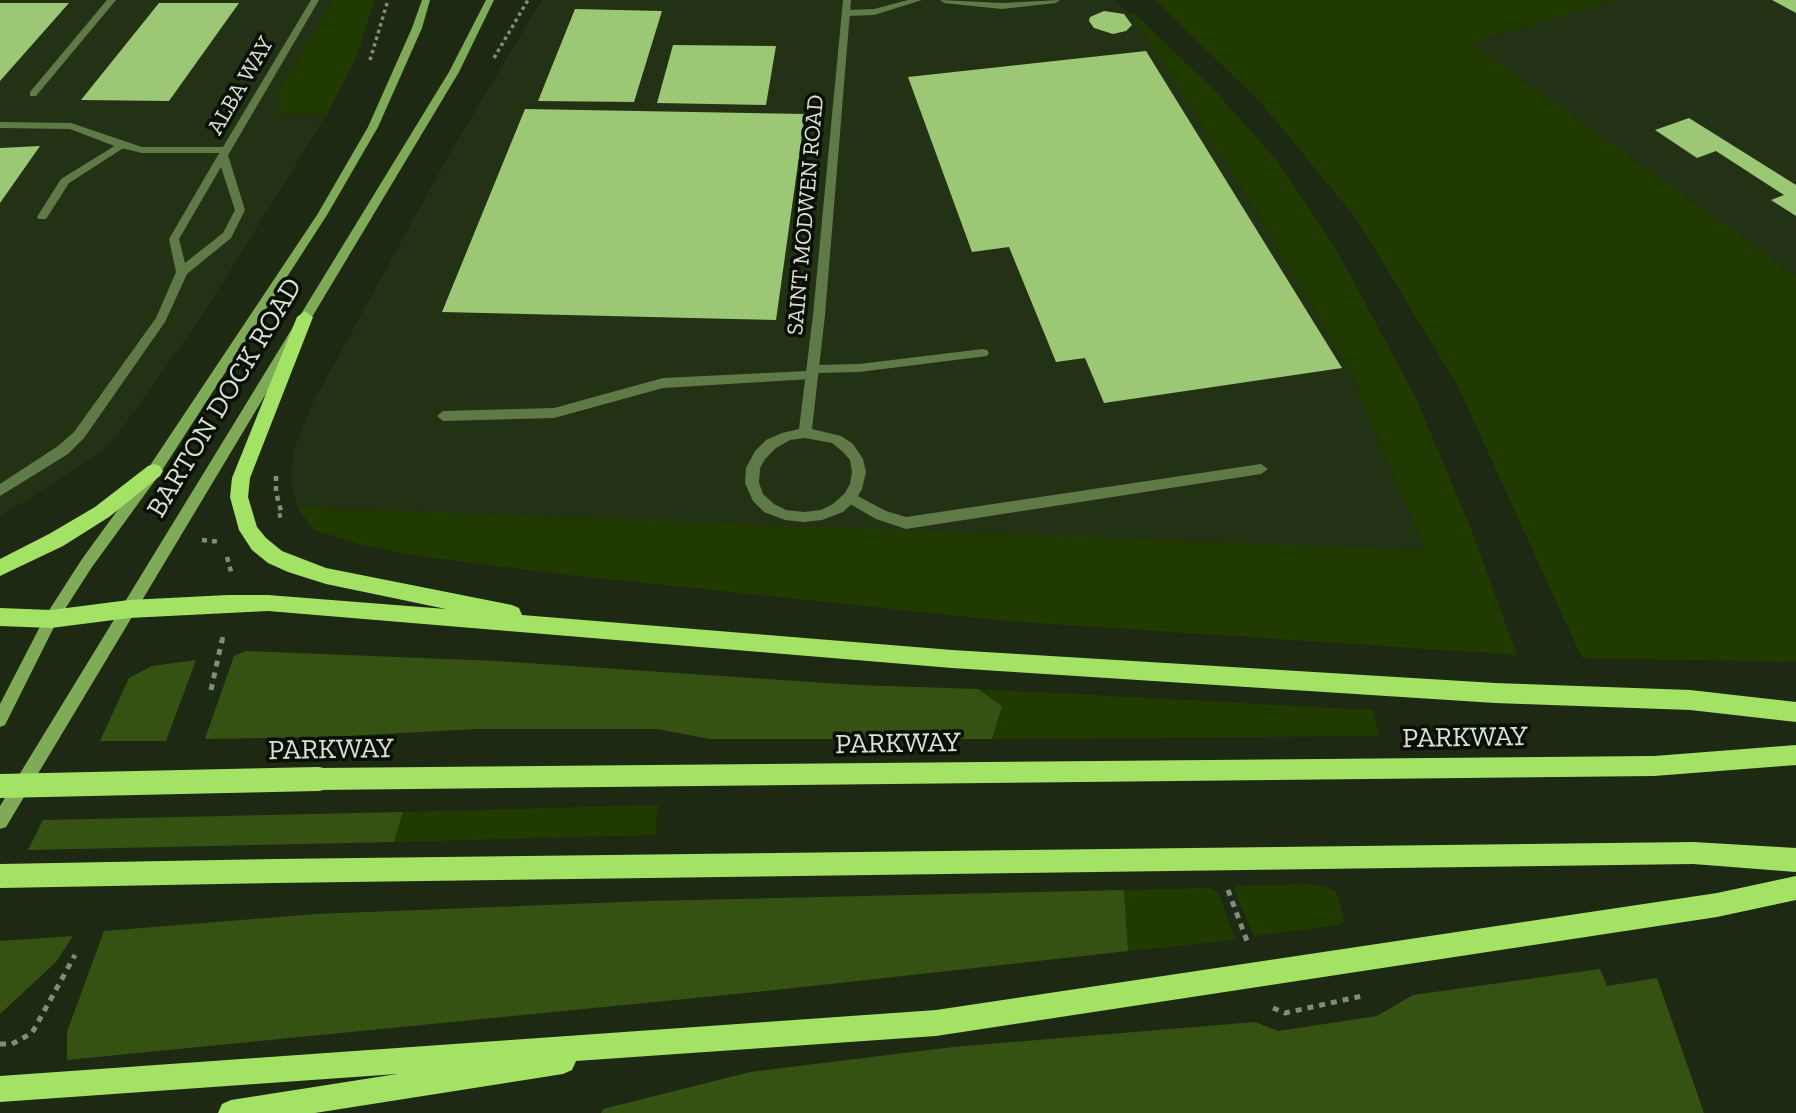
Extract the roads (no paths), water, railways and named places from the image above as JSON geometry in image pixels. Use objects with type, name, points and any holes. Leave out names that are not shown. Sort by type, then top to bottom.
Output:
[{"type":"highway","points":[[305,317],[241,478],[241,513],[258,544],[275,557],[326,576],[599,632]]},
{"type":"highway","points":[[0,568],[56,540],[90,519],[154,471]]},
{"type":"highway","points":[[0,617],[51,619],[129,609],[268,603],[952,659],[1495,693],[1690,700],[1796,712]]},
{"type":"highway","name":"PARKWAY","points":[[0,786],[318,779],[1654,766],[1796,755]]},
{"type":"highway","points":[[0,876],[1693,853],[1796,860]]},
{"type":"highway","points":[[0,1089],[936,1023],[1717,905],[1796,888]]},
{"type":"highway","points":[[232,1113],[695,1041]]},
{"type":"main road","name":"BARTON DOCK ROAD","points":[[0,720],[51,619],[87,563],[154,471],[314,226],[360,149],[397,76],[426,0]]},
{"type":"main road","name":"BARTON DOCK ROAD","points":[[0,821],[454,72],[490,0]]},
{"type":"street","points":[[33,94],[112,0]]},
{"type":"street","name":"ALBA WAY","points":[[182,272],[174,239],[315,0]]},
{"type":"street","name":"SAINT MODWEN ROAD","points":[[805,433],[847,0]]},
{"type":"street","points":[[846,13],[874,12],[918,0]]},
{"type":"street","points":[[944,0],[1002,6],[1056,0]]},
{"type":"street","points":[[0,125],[71,126],[121,145],[160,152],[224,153],[240,210],[227,235],[182,272],[161,319],[91,421],[63,450],[0,491]]},
{"type":"street","points":[[42,217],[65,181],[121,145]]},
{"type":"street","points":[[443,416],[554,413],[663,383],[859,368],[983,353]]},
{"type":"street","points":[[805,433],[836,439],[848,448],[856,459],[859,472],[857,485],[850,497],[838,508],[822,515],[804,517],[777,511],[758,497],[752,483],[752,468],[771,444],[787,436],[805,433]]},
{"type":"street","points":[[850,497],[881,514],[905,523],[1261,469]]}]
